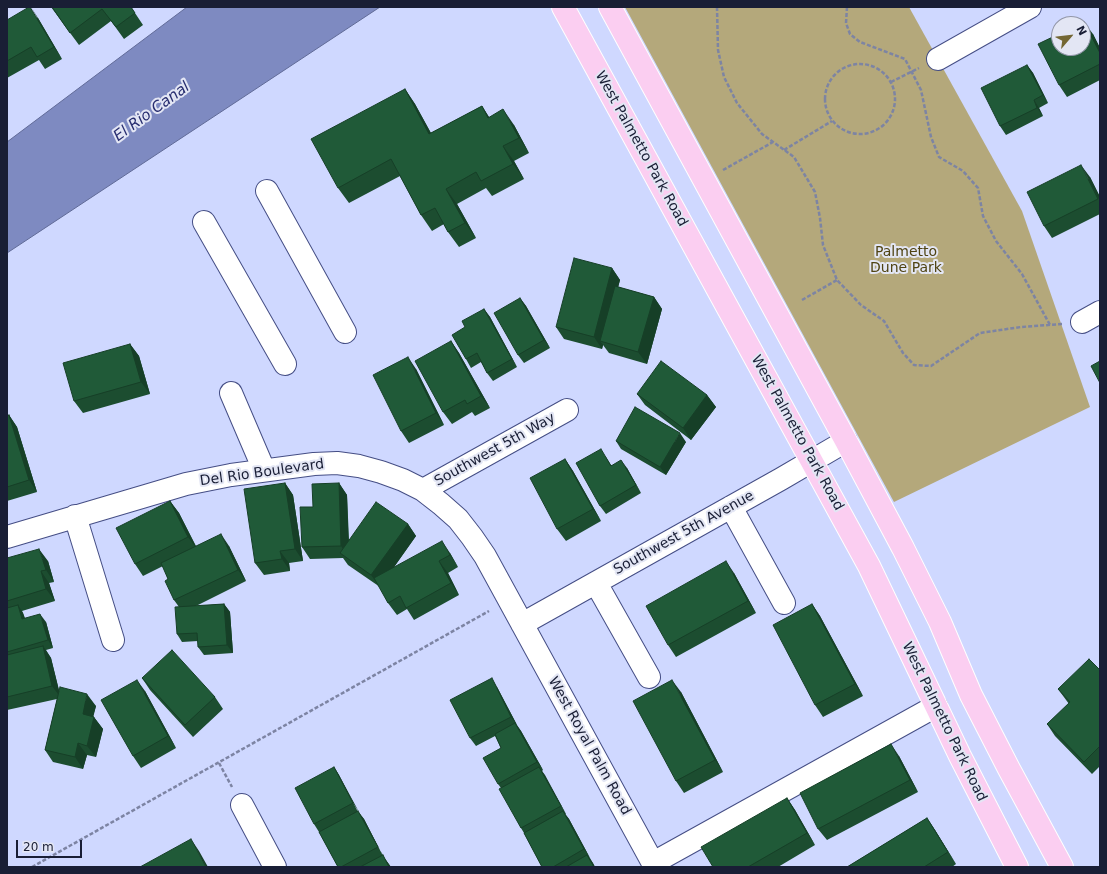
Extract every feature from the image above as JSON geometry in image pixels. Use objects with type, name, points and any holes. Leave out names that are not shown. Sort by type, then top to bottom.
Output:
[{"type":"main road","name":"West Palmetto Park Road","points":[[563,7],[869,566],[960,756],[1015,866]]},
{"type":"main road","points":[[610,7],[903,548],[936,615],[971,695],[998,749],[1062,867]]},
{"type":"street","points":[[938,59],[1030,7]]},
{"type":"street","points":[[267,192],[345,332]]},
{"type":"street","points":[[204,222],[285,364]]},
{"type":"street","points":[[231,393],[264,470]]},
{"type":"street","name":"Southwest 5th Way","points":[[423,490],[568,410]]},
{"type":"street","name":"Southwest 5th Avenue","points":[[522,624],[846,441]]},
{"type":"street","name":"Del Rio Boulevard","points":[[7,537],[186,484],[231,475],[314,464],[344,464],[359,466],[403,480],[423,490],[458,519],[472,536],[485,556],[522,624]]},
{"type":"street","points":[[731,506],[784,603]]},
{"type":"street","points":[[75,516],[113,640]]},
{"type":"street","points":[[596,583],[649,677]]},
{"type":"street","name":"West Royal Palm Road","points":[[522,624],[654,865]]},
{"type":"street","points":[[654,865],[936,706]]},
{"type":"street","points":[[242,805],[276,867]]},
{"type":"path","points":[[717,7],[718,50],[724,77],[737,103],[762,134],[794,157],[815,192],[823,245],[837,280],[861,305],[884,322],[903,353],[914,365],[932,366],[980,333],[1050,325],[1091,317]]},
{"type":"path","points":[[847,7],[846,23],[850,34],[860,42],[905,59],[921,90],[931,137],[939,157],[963,171],[978,188],[983,216],[996,241],[1022,274],[1050,325]]},
{"type":"path","points":[[891,82],[938,59]]},
{"type":"path","points":[[863,63],[874,66],[884,73],[891,82],[895,93],[895,105],[891,116],[884,125],[875,132],[863,135],[851,134],[841,129],[832,121],[826,111],[824,99],[826,88],[832,77],[840,69],[851,64],[863,63]]},
{"type":"path","points":[[784,150],[832,121]]},
{"type":"path","points":[[704,180],[774,142]]},
{"type":"path","points":[[802,300],[837,280]]},
{"type":"path","points":[[32,867],[509,600]]},
{"type":"path","points":[[219,763],[242,805]]},
{"type":"green space","name":"Palmetto Dune Park","points":[[625,7],[909,7],[1022,211],[1090,407],[894,502]]},
{"type":"water","name":"El Rio Canal","points":[[187,7],[380,7],[7,253],[7,142]]},
{"type":"building","points":[[29,7],[54,47],[37,57],[31,47],[7,61],[7,20]]},
{"type":"building","points":[[52,7],[131,7],[135,13],[116,27],[102,9],[70,33]]},
{"type":"building","points":[[1091,36],[1100,53],[1100,64],[1059,85],[1038,44],[1051,38],[1051,56],[1091,56]]},
{"type":"building","points":[[1027,65],[1043,95],[1034,100],[1037,108],[1000,126],[981,88]]},
{"type":"building","points":[[405,89],[429,134],[482,106],[488,118],[503,109],[519,138],[503,146],[513,164],[481,181],[476,172],[446,189],[465,223],[448,232],[435,208],[421,215],[391,159],[338,188],[311,139]]},
{"type":"building","points":[[1081,165],[1098,199],[1044,226],[1027,192]]},
{"type":"building","points":[[574,258],[612,268],[594,337],[556,327]]},
{"type":"building","points":[[615,286],[654,297],[638,352],[600,341]]},
{"type":"building","points":[[520,298],[544,340],[518,355],[494,313]]},
{"type":"building","points":[[484,309],[512,359],[487,373],[477,353],[466,359],[452,335],[465,327],[462,321]]},
{"type":"building","points":[[451,341],[481,396],[467,404],[465,400],[443,412],[415,361]]},
{"type":"building","points":[[130,344],[141,382],[74,401],[63,363]]},
{"type":"building","points":[[408,357],[436,413],[401,431],[373,375]]},
{"type":"building","points":[[661,361],[707,395],[683,428],[637,394]]},
{"type":"building","points":[[1100,361],[1100,383],[1091,366]]},
{"type":"building","points":[[635,407],[680,433],[660,467],[616,441]]},
{"type":"building","points":[[9,415],[29,480],[7,487],[7,416]]},
{"type":"building","points":[[601,449],[611,466],[621,460],[636,485],[600,506],[576,463]]},
{"type":"building","points":[[565,459],[593,509],[557,529],[530,478]]},
{"type":"building","points":[[285,483],[295,549],[280,551],[282,559],[255,563],[244,489]]},
{"type":"building","points":[[339,483],[341,546],[302,547],[300,507],[313,507],[312,484]]},
{"type":"building","points":[[170,501],[188,537],[135,564],[116,528]]},
{"type":"building","points":[[376,502],[408,524],[371,575],[340,553]]},
{"type":"building","points":[[221,534],[238,570],[174,600],[165,581],[168,579],[161,563]]},
{"type":"building","points":[[442,541],[450,555],[439,561],[451,583],[406,608],[400,596],[388,603],[374,578]]},
{"type":"building","points":[[39,549],[46,570],[41,571],[46,589],[7,601],[7,558]]},
{"type":"building","points":[[726,561],[748,601],[668,645],[646,606]]},
{"type":"building","points":[[224,604],[227,645],[198,647],[197,633],[177,634],[175,607]]},
{"type":"building","points":[[812,604],[855,684],[815,705],[773,625]]},
{"type":"building","points":[[18,605],[22,619],[40,614],[48,640],[7,652],[7,608]]},
{"type":"building","points":[[43,646],[52,686],[7,697],[7,655]]},
{"type":"building","points":[[172,650],[215,697],[185,725],[142,678]]},
{"type":"building","points":[[1089,659],[1100,670],[1100,746],[1084,762],[1047,724],[1070,702],[1058,689]]},
{"type":"building","points":[[492,678],[511,717],[470,738],[450,700]]},
{"type":"building","points":[[137,680],[168,736],[133,756],[101,700]]},
{"type":"building","points":[[672,680],[715,760],[676,781],[633,701]]},
{"type":"building","points":[[60,687],[87,694],[83,714],[94,717],[87,746],[78,743],[75,757],[45,750]]},
{"type":"building","points":[[515,723],[537,762],[498,784],[483,758],[501,748],[495,734]]},
{"type":"building","points":[[891,744],[910,780],[818,829],[800,793]]},
{"type":"building","points":[[334,767],[353,803],[314,824],[295,788]]},
{"type":"building","points":[[539,767],[561,806],[521,828],[499,789]]},
{"type":"building","points":[[787,798],[807,833],[748,867],[713,867],[701,847]]},
{"type":"building","points":[[358,811],[378,847],[341,867],[338,867],[319,832]]},
{"type":"building","points":[[563,811],[584,849],[553,867],[542,867],[524,833]]},
{"type":"building","points":[[927,818],[948,852],[924,867],[847,867]]},
{"type":"building","points":[[191,839],[206,867],[140,867]]},
{"type":"building","points":[[383,855],[389,867],[360,867]]},
{"type":"building","points":[[587,855],[594,867],[566,867]]}]
